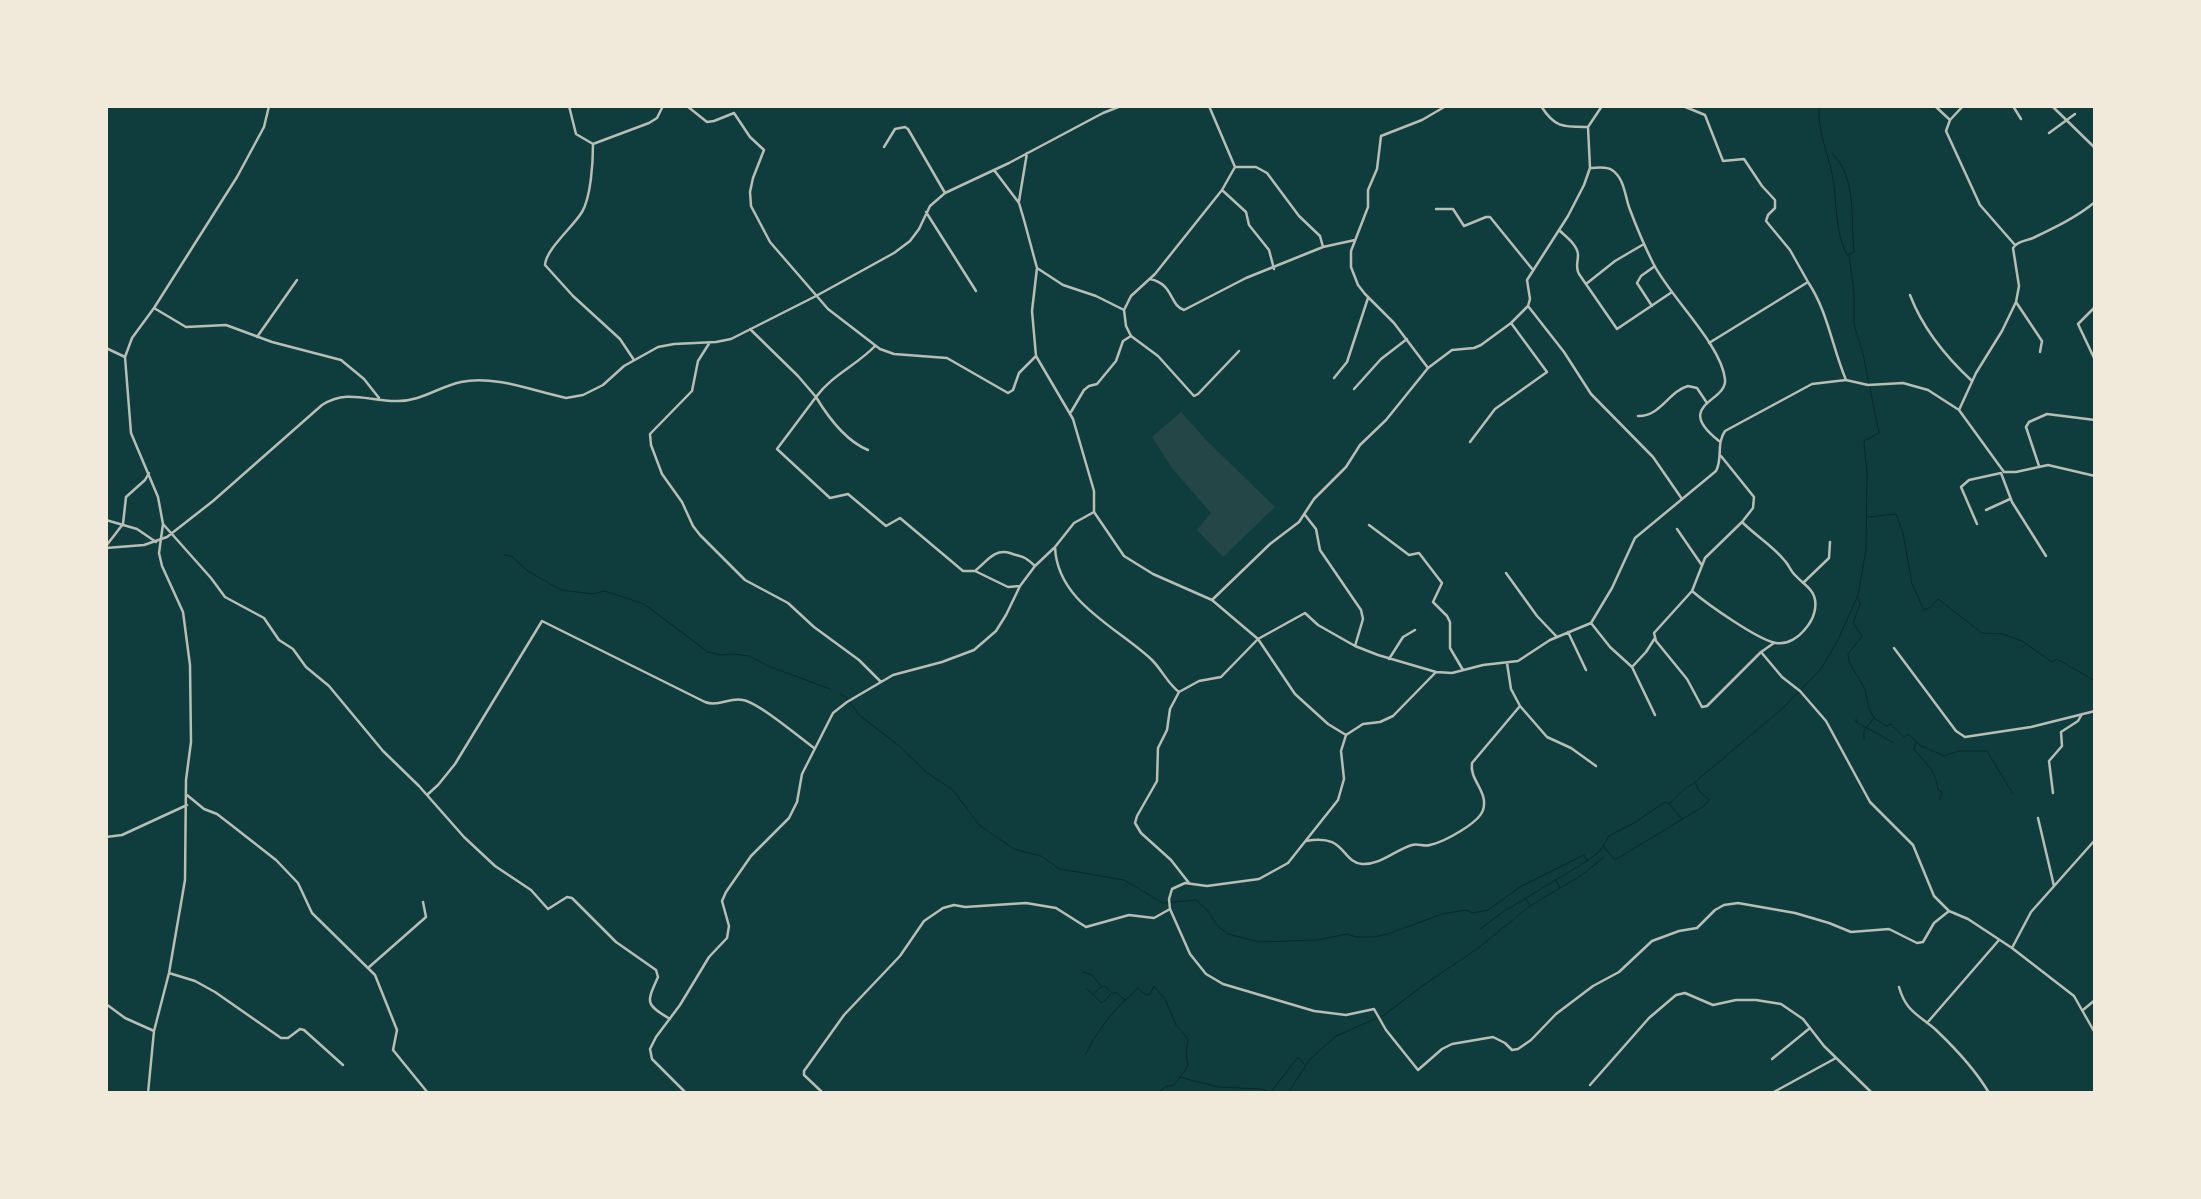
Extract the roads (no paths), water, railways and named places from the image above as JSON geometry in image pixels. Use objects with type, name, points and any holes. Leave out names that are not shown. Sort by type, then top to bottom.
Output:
[{"type":"street","points":[[148,1093],[154,1031],[168,973],[185,880],[186,780],[191,742],[190,665],[183,612],[162,566],[160,541],[163,524],[158,497],[131,433],[124,357],[132,338],[154,308],[237,177],[264,127],[269,106]]},
{"type":"street","points":[[569,106],[576,134],[593,144]]},
{"type":"street","points":[[593,144],[649,123],[657,118],[663,106]]},
{"type":"street","points":[[687,106],[706,122],[734,113],[750,137],[764,150],[753,178],[750,192],[752,206],[770,242],[833,314],[875,346],[894,354],[947,358],[1008,393],[1013,390],[1019,373],[1036,356]]},
{"type":"street","points":[[106,547],[133,546],[160,541],[213,501],[322,405],[334,398],[348,395],[395,401],[410,400],[472,380],[571,398],[603,385],[620,368],[658,347],[731,339],[816,296],[900,249],[919,229],[926,212],[945,193],[994,170],[1103,113],[1121,106]]},
{"type":"street","points":[[1209,106],[1235,167]]},
{"type":"street","points":[[1428,368],[1388,316],[1368,298],[1358,285],[1351,267],[1350,255],[1368,207],[1368,190],[1377,169],[1381,136],[1422,120],[1446,106]]},
{"type":"street","points":[[1541,106],[1548,118],[1558,126],[1588,127]]},
{"type":"street","points":[[1212,600],[1270,544],[1296,525],[1305,515],[1314,499],[1346,467],[1360,445],[1386,420],[1428,368],[1452,350],[1477,347],[1511,323],[1528,306],[1530,300],[1526,283],[1580,193],[1590,168],[1588,127],[1602,106]]},
{"type":"street","points":[[1642,106],[1648,106]]},
{"type":"street","points":[[1683,106],[1705,115],[1723,161],[1744,159],[1762,186],[1775,200],[1775,208],[1768,215],[1766,221],[1790,250],[1822,307],[1831,341],[1846,380]]},
{"type":"street","points":[[1935,106],[1950,120]]},
{"type":"street","points":[[1958,410],[2016,302],[2019,286],[2013,258],[2015,245],[1974,194],[1964,166],[1946,131],[1950,120],[1963,106]]},
{"type":"street","points":[[2014,106],[2021,119]]},
{"type":"street","points":[[2052,106],[2066,122],[2095,148]]},
{"type":"street","points":[[2049,133],[2075,114]]},
{"type":"street","points":[[884,147],[895,129],[905,127],[908,129],[945,193]]},
{"type":"street","points":[[593,144],[593,160],[584,208],[573,225],[549,254],[545,265],[573,296],[620,339],[634,360]]},
{"type":"street","points":[[1018,203],[1027,152]]},
{"type":"street","points":[[1235,167],[1222,190],[1150,279],[1134,293],[1124,310],[1126,326],[1130,336],[1158,356],[1194,396],[1239,351]]},
{"type":"street","points":[[1235,167],[1256,167],[1267,173],[1299,216],[1320,236],[1323,247]]},
{"type":"street","points":[[1189,883],[1171,860],[1141,833],[1135,823],[1136,816],[1157,781],[1158,748],[1167,730],[1170,709],[1179,692],[1199,681],[1221,677],[1258,639],[1305,613],[1318,625],[1355,646],[1389,659],[1436,672],[1452,673],[1489,664],[1507,663],[1523,658],[1557,637],[1591,623],[1612,588],[1635,538],[1714,474],[1721,456],[1719,441],[1700,417],[1706,403],[1723,389],[1725,379],[1709,342],[1655,266],[1629,207],[1624,190],[1614,171],[1605,168],[1590,168]]},
{"type":"street","points":[[994,170],[1018,203],[1037,268],[1032,311],[1036,356],[1070,413],[1092,481],[1096,501],[1094,512],[1124,556],[1153,574],[1212,600],[1258,639],[1295,694],[1328,724],[1346,735]]},
{"type":"street","points":[[1222,190],[1246,212],[1249,225],[1269,250],[1274,268]]},
{"type":"street","points":[[2015,245],[2071,218],[2095,202]]},
{"type":"street","points":[[1436,209],[1453,209],[1464,226],[1490,217],[1533,270]]},
{"type":"street","points":[[926,212],[976,291]]},
{"type":"street","points":[[1559,230],[1576,248],[1578,254],[1575,267],[1617,329],[1672,292]]},
{"type":"street","points":[[1150,279],[1166,286],[1179,308],[1184,310],[1246,278],[1323,247],[1355,240]]},
{"type":"street","points":[[1586,284],[1615,261],[1645,244]]},
{"type":"street","points":[[1652,306],[1636,283],[1641,276],[1655,266]]},
{"type":"street","points":[[1037,268],[1063,285],[1096,296],[1124,310]]},
{"type":"street","points":[[256,337],[298,280]]},
{"type":"street","points":[[1709,342],[1808,282]]},
{"type":"street","points":[[1910,295],[1921,320],[1930,334],[1955,365],[1972,381]]},
{"type":"street","points":[[1334,378],[1347,362],[1368,298]]},
{"type":"street","points":[[2016,302],[2042,341],[2040,352]]},
{"type":"street","points":[[1528,306],[1564,352],[1591,394],[1652,457],[1682,499]]},
{"type":"street","points":[[2095,306],[2078,322],[2095,360]]},
{"type":"street","points":[[154,308],[186,326],[226,325],[256,337],[341,360],[364,379],[380,399]]},
{"type":"street","points":[[1470,442],[1496,409],[1547,372],[1511,323]]},
{"type":"street","points":[[750,329],[798,376],[837,425],[858,445],[868,450]]},
{"type":"street","points":[[1070,413],[1084,390],[1089,386],[1097,384],[1116,361],[1123,341],[1130,336]]},
{"type":"street","points":[[1354,389],[1381,359],[1406,339]]},
{"type":"street","points":[[710,342],[698,360],[692,391],[650,434],[651,445],[662,474],[682,502],[693,526],[738,574],[752,584],[788,602],[814,627],[859,660],[881,682]]},
{"type":"street","points":[[875,346],[861,360],[828,383],[777,449],[830,498],[848,494],[886,526],[900,518],[963,571],[975,571],[1002,585],[1020,586]]},
{"type":"street","points":[[106,348],[124,357]]},
{"type":"street","points":[[1719,441],[1729,428],[1812,384],[1846,380],[1868,385],[1911,384],[1928,390],[1958,410],[2003,472],[2010,499],[2046,556]]},
{"type":"street","points":[[1638,416],[1649,414],[1680,389],[1688,386],[1694,386],[1706,403]]},
{"type":"street","points":[[2039,466],[2026,427],[2028,422],[2047,414],[2095,420]]},
{"type":"street","points":[[1721,456],[1754,497],[1753,508],[1742,522],[1707,555],[1701,564],[1692,591],[1654,633],[1655,638],[1687,679],[1699,704],[1703,707],[1774,642]]},
{"type":"street","points":[[1977,524],[1961,487],[1969,480],[2003,472],[2016,472],[2048,465],[2095,476]]},
{"type":"street","points":[[106,547],[123,524],[124,502],[145,480],[149,473]]},
{"type":"street","points":[[1986,510],[2010,499]]},
{"type":"street","points":[[686,1093],[656,1065],[650,1055],[656,1037],[670,1019],[709,957],[727,938],[729,930],[723,907],[723,897],[751,856],[789,818],[797,802],[802,774],[814,748],[838,707],[899,673],[936,664],[974,650],[996,630],[1006,616],[1020,586],[1035,566],[1055,547],[1074,524],[1094,512]]},
{"type":"street","points":[[1305,515],[1316,529],[1320,550],[1362,610],[1363,619],[1355,646]]},
{"type":"street","points":[[106,520],[142,531],[156,542]]},
{"type":"street","points":[[1692,591],[1715,609],[1774,642],[1785,643],[1793,640],[1811,621],[1815,607],[1814,597],[1781,557],[1742,522]]},
{"type":"street","points":[[163,524],[225,597],[264,618],[279,640],[293,649],[306,667],[329,686],[383,751],[427,795],[484,857],[531,890],[548,909],[567,898],[572,898],[609,937],[641,961],[654,968],[658,977],[649,993],[649,1002],[656,1010],[670,1019]]},
{"type":"street","points":[[1369,525],[1409,555],[1418,553],[1440,579],[1441,586],[1433,602],[1447,616],[1450,622],[1450,648],[1463,670]]},
{"type":"street","points":[[1677,529],[1701,564]]},
{"type":"street","points":[[1803,583],[1829,558],[1830,542]]},
{"type":"street","points":[[1055,547],[1059,571],[1079,600],[1153,661],[1179,692]]},
{"type":"street","points":[[975,571],[996,553],[1003,550],[1022,556],[1035,566]]},
{"type":"street","points":[[1506,573],[1537,616],[1557,637]]},
{"type":"street","points":[[427,795],[438,786],[455,764],[542,621],[705,702],[714,704],[732,699],[751,702],[814,748]]},
{"type":"street","points":[[1591,623],[1610,647],[1632,667],[1655,715]]},
{"type":"street","points":[[1389,659],[1403,637],[1415,630]]},
{"type":"street","points":[[1568,632],[1586,670]]},
{"type":"street","points":[[1632,667],[1646,652],[1655,638]]},
{"type":"street","points":[[1894,648],[1956,731],[1965,738],[2031,727],[2095,711]]},
{"type":"street","points":[[1761,652],[1782,677],[1800,691],[1826,721],[1870,802],[1913,844],[1920,857],[1930,888],[1949,911],[1968,919],[2012,948],[2074,996],[2095,1034]]},
{"type":"street","points":[[1507,663],[1513,697],[1520,706],[1547,737],[1571,748],[1596,766]]},
{"type":"street","points":[[1436,672],[1393,716],[1380,722],[1362,724],[1346,735],[1341,751],[1344,779],[1340,796],[1328,815],[1288,863],[1260,879],[1207,886],[1189,883],[1172,889],[1169,898],[1170,909],[1190,954],[1210,977],[1223,984],[1314,1011],[1346,1015],[1374,1009],[1386,1030],[1418,1070],[1442,1049],[1452,1044],[1493,1037],[1505,1043],[1512,1050],[1518,1049],[1531,1040],[1556,1014],[1593,986],[1619,972],[1652,941],[1679,931],[1697,928],[1715,910],[1724,905],[1738,903],[1795,913],[1816,918],[1850,932],[1888,929],[1918,943],[1922,942],[1934,923],[1949,911]]},
{"type":"street","points":[[1305,841],[1321,839],[1331,841],[1355,861],[1365,864],[1387,858],[1412,845],[1431,845],[1468,826],[1478,818],[1484,804],[1482,791],[1472,771],[1472,763],[1520,706]]},
{"type":"street","points":[[2053,793],[2049,761],[2062,746],[2061,732],[2078,721],[2082,714]]},
{"type":"street","points":[[187,795],[204,809],[217,814],[276,860],[298,883],[312,913],[368,968],[380,984],[386,1006],[397,1030],[393,1050],[428,1093]]},
{"type":"street","points":[[106,837],[122,834],[187,805]]},
{"type":"street","points":[[2038,818],[2054,886]]},
{"type":"street","points":[[2012,948],[2026,920],[2095,840]]},
{"type":"street","points":[[368,968],[426,917],[423,902]]},
{"type":"street","points":[[823,1093],[804,1075],[804,1071],[844,1015],[900,956],[920,925],[935,912],[954,905],[980,906],[1026,903],[1056,908],[1086,927],[1130,915],[1151,919],[1170,909]]},
{"type":"street","points":[[1927,1023],[1999,940]]},
{"type":"street","points":[[168,973],[195,980],[281,1038],[288,1038],[300,1029],[304,1030],[343,1065]]},
{"type":"street","points":[[1898,987],[1913,1014],[1927,1023],[1968,1063],[1988,1093]]},
{"type":"street","points":[[1590,1085],[1641,1026],[1664,1005],[1680,994],[1698,997],[1713,1005],[1736,1000],[1756,1000],[1781,1004],[1792,1010],[1836,1058],[1872,1093]]},
{"type":"street","points":[[2082,1010],[2095,1000]]},
{"type":"street","points":[[106,1004],[125,1018],[154,1031]]},
{"type":"street","points":[[1772,1059],[1810,1028]]},
{"type":"street","points":[[1772,1093],[1836,1058]]},
{"type":"street","points":[[679,1093],[682,1090]]},
{"type":"waterway","points":[[1603,846],[1615,860],[1704,806],[1709,800],[1699,791],[1695,782],[1783,708],[1821,669],[1838,640],[1858,595],[1866,549],[1867,474],[1864,441],[1879,433],[1863,354],[1854,324],[1854,293],[1849,254],[1847,255],[1840,237],[1833,179],[1821,134],[1819,106]]},
{"type":"waterway","points":[[1832,153],[1846,175],[1849,187],[1854,252],[1850,254]]},
{"type":"waterway","points":[[1868,517],[1896,514],[1903,533],[1912,584],[1924,610],[1931,607],[1938,599],[1982,633],[2003,634],[2022,641],[2052,662],[2057,659],[2095,681]]},
{"type":"waterway","points":[[504,555],[511,556],[528,571],[561,590],[592,594],[605,591],[644,604],[708,652],[721,655],[749,656],[768,666],[830,689]]},
{"type":"waterway","points":[[1858,597],[1860,604],[1853,623],[1862,636],[1848,654],[1849,662],[1865,689],[1869,709],[1874,718],[1886,726],[1891,724],[1904,737],[1908,734],[1920,745],[1944,756],[1959,751],[1987,751],[2013,794]]},
{"type":"waterway","points":[[840,694],[846,697],[859,715],[898,745],[926,772],[953,790],[979,825],[1014,849],[1041,856],[1060,869],[1124,880],[1163,903],[1196,900],[1208,911],[1218,926],[1228,934],[1259,942],[1317,940],[1347,934],[1356,937],[1374,937],[1388,934],[1442,914],[1466,910],[1473,913],[1488,910],[1520,887],[1584,855],[1587,861]]},
{"type":"waterway","points":[[1864,739],[1864,731],[1874,718]]},
{"type":"waterway","points":[[1856,719],[1856,722],[1894,743]]},
{"type":"waterway","points":[[1916,742],[1914,749],[1935,776],[1938,790],[1942,792],[1940,800]]},
{"type":"waterway","points":[[1682,819],[1669,804],[1684,789],[1694,783]]},
{"type":"waterway","points":[[1480,929],[1503,912],[1587,861],[1600,851],[1609,836],[1634,823],[1665,802],[1669,804]]},
{"type":"waterway","points":[[1288,1093],[1310,1059],[1336,1036],[1384,1015],[1425,984],[1477,949],[1530,906],[1582,875],[1604,857]]},
{"type":"waterway","points":[[1556,880],[1560,888]]},
{"type":"waterway","points":[[1526,899],[1530,905]]},
{"type":"waterway","points":[[1083,972],[1092,975],[1102,987],[1105,986],[1112,993],[1117,993],[1125,1000]]},
{"type":"waterway","points":[[1085,1055],[1101,1029],[1120,1005],[1137,988],[1146,995],[1150,994],[1154,986],[1165,999],[1176,1025],[1188,1039],[1186,1052],[1188,1066],[1174,1085],[1165,1087],[1158,1093]]},
{"type":"waterway","points":[[1093,994],[1101,987]]},
{"type":"waterway","points":[[1087,989],[1102,1003],[1111,994]]},
{"type":"waterway","points":[[1271,1092],[1298,1057],[1305,1065]]},
{"type":"waterway","points":[[1179,1077],[1218,1087],[1261,1089],[1273,1093]]}]
